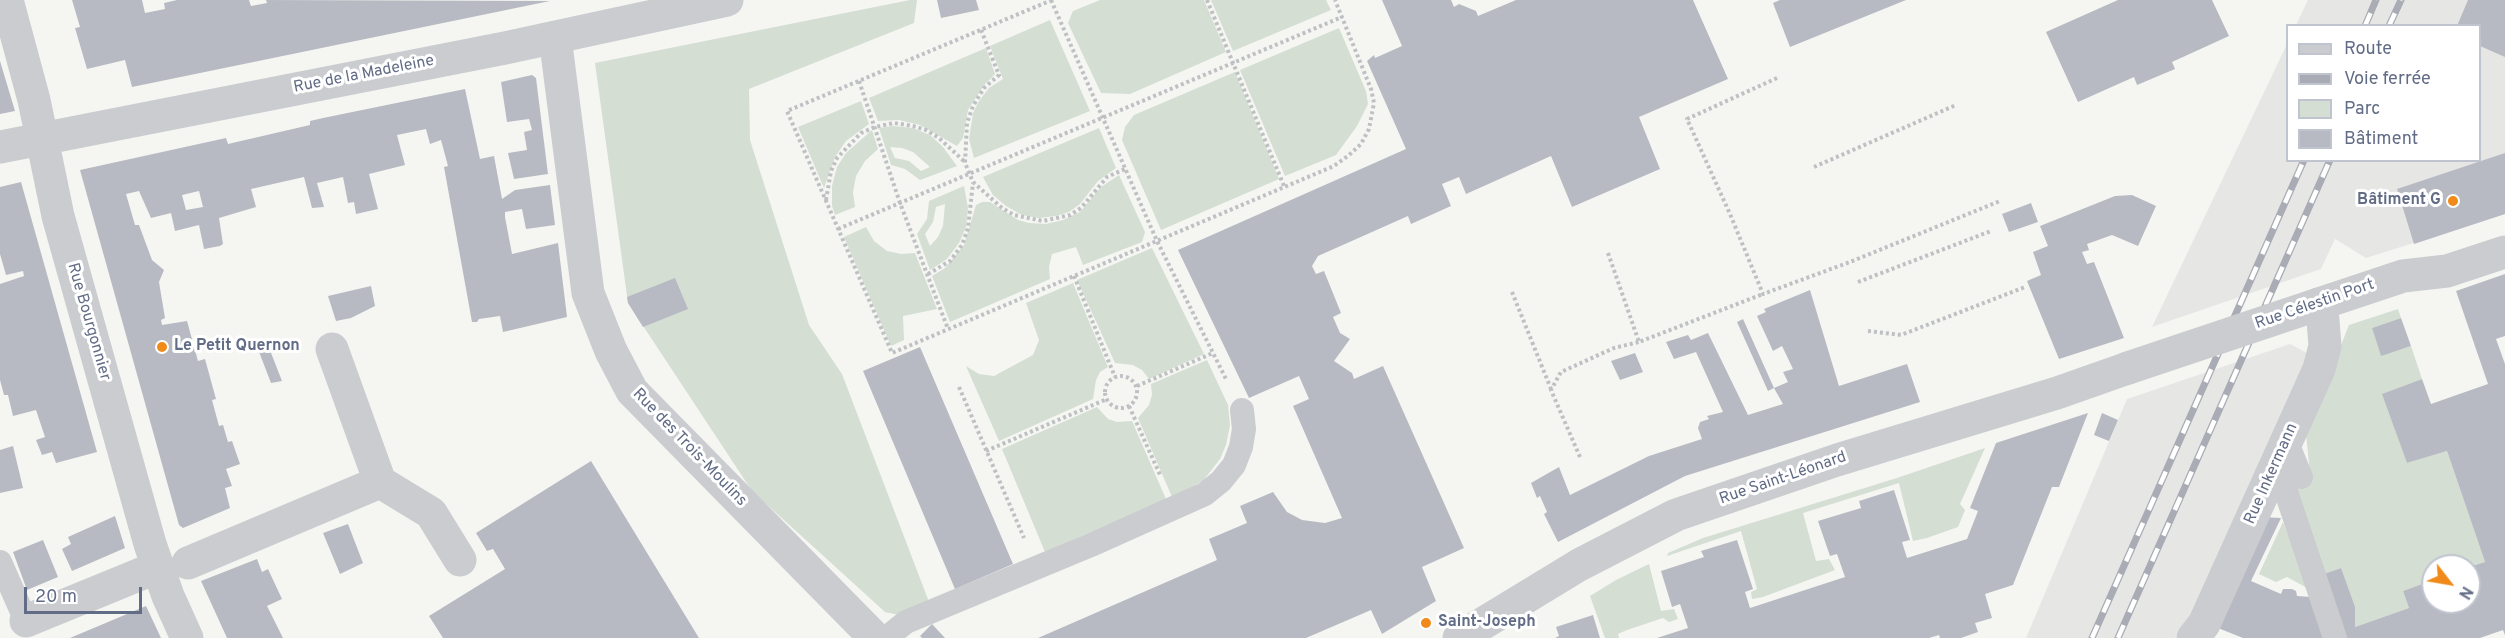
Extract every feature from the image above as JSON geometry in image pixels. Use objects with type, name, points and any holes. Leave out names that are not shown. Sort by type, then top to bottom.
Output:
[{"type":"street","name":"Rue Bourgonnier","points":[[7,0],[42,138],[58,216],[173,565],[168,596],[187,638]]},
{"type":"street","name":"Rue de la Madeleine","points":[[0,147],[555,37],[727,0]]},
{"type":"street","name":"Rue des Trois-Moulins","points":[[555,37],[588,293],[611,351],[632,391],[875,638]]},
{"type":"street","name":"Rue Célestin Port","points":[[2128,368],[2326,307],[2403,276],[2447,271],[2505,252]]},
{"type":"street","name":"Rue Inkermann","points":[[2193,638],[2204,624],[2288,462],[2325,346],[2326,307]]},
{"type":"street","points":[[332,349],[380,482],[431,513],[460,560]]},
{"type":"street","name":"Rue Saint-Léonard","points":[[1478,633],[1579,565],[1676,515],[1837,460],[2057,393],[2128,368]]},
{"type":"street","points":[[26,621],[380,482]]},
{"type":"lane","points":[[886,638],[906,622],[1037,568],[1205,494],[1221,481],[1234,465],[1241,447],[1244,429],[1242,410]]},
{"type":"lane","points":[[2288,462],[2335,638]]},
{"type":"lane","points":[[0,562],[26,621]]},
{"type":"path","points":[[1242,410],[1157,241],[1052,0],[787,111],[892,353],[1157,241],[1284,186],[1334,166],[1361,144],[1373,117],[1371,89],[1335,0]]},
{"type":"path","points":[[1207,0],[1284,186]]},
{"type":"path","points":[[838,229],[1342,17]]},
{"type":"path","points":[[965,163],[967,123],[973,106],[984,88],[999,75],[981,30]]},
{"type":"path","points":[[1763,294],[1687,119],[1777,78]]},
{"type":"path","points":[[859,81],[900,203],[948,329]]},
{"type":"path","points":[[1814,167],[1956,105]]},
{"type":"path","points":[[826,202],[831,171],[837,158],[861,133],[874,127],[894,123],[926,130],[939,138],[965,163],[974,182],[1002,208],[1014,215],[1043,221],[1070,215],[1081,208],[1107,177],[1125,168]]},
{"type":"path","points":[[927,274],[950,261],[962,245],[968,228],[974,182]]},
{"type":"path","points":[[1551,390],[1561,372],[1614,348],[1640,342],[1850,262],[2000,201]]},
{"type":"path","points":[[1858,282],[1991,231]]},
{"type":"path","points":[[1608,253],[1640,342]]},
{"type":"path","points":[[1074,276],[1115,377]]},
{"type":"path","points":[[1868,331],[1901,335],[2025,288]]},
{"type":"path","points":[[1512,292],[1580,457]]},
{"type":"path","points":[[1137,386],[1213,353]]},
{"type":"path","points":[[1107,399],[1107,385],[1115,377],[1127,377],[1137,386]]},
{"type":"path","points":[[1107,399],[1118,408],[1129,406],[1135,400],[1137,386]]},
{"type":"path","points":[[959,387],[1037,568]]},
{"type":"path","points":[[986,451],[1107,399]]},
{"type":"path","points":[[1129,406],[1174,508]]},
{"type":"shaded area","points":[[2308,0],[2505,0],[2505,214],[2366,258],[2335,239],[2321,269],[2152,327],[2286,46],[2286,162],[2481,162],[2481,24],[2296,24]]},
{"type":"shaded area","points":[[2290,344],[2307,353],[2304,364],[2208,592],[2175,638],[2026,638],[2127,399]]},
{"type":"green space","points":[[917,0],[914,23],[749,89],[750,140],[809,325],[842,374],[929,602],[899,615],[885,612],[752,491],[628,303],[595,63]]},
{"type":"green space","points":[[1100,0],[1204,0],[1226,52],[1130,94],[1101,93],[1068,23],[1073,11]]},
{"type":"green space","points":[[1211,0],[1326,0],[1331,10],[1233,51]]},
{"type":"green space","points":[[1050,20],[1090,111],[974,158],[969,139],[973,113],[989,88],[1003,79],[990,46]]},
{"type":"green space","points":[[1339,28],[1366,91],[1368,104],[1357,126],[1336,155],[1285,176],[1240,70]]},
{"type":"green space","points":[[986,48],[995,74],[984,85],[968,110],[963,138],[957,146],[920,125],[899,120],[878,121],[869,98]]},
{"type":"green space","points":[[1235,72],[1279,179],[1161,230],[1122,140],[1125,127],[1134,115]]},
{"type":"green space","points":[[861,101],[869,124],[846,141],[835,157],[824,188],[798,127]]},
{"type":"green space","points":[[893,126],[913,128],[930,135],[943,147],[957,166],[920,180],[905,169],[891,165],[879,128]],"holes":[[[890,147],[913,152],[930,167],[921,171],[909,161],[895,158]]]},
{"type":"green space","points":[[1099,128],[1116,168],[1098,181],[1080,204],[1069,212],[1039,218],[1022,215],[993,195],[983,177]]},
{"type":"green space","points":[[872,130],[878,149],[865,161],[856,176],[853,192],[855,207],[835,215],[832,206],[832,186],[837,167],[846,153]]},
{"type":"green space","points":[[1119,175],[1145,232],[1142,242],[1083,265],[1076,247],[1052,254],[1049,267],[1050,279],[950,322],[932,276],[945,268],[964,245],[976,205],[990,202],[1018,220],[1046,224],[1063,220],[1080,212],[1101,187]]},
{"type":"green space","points":[[964,186],[968,208],[966,227],[959,243],[947,259],[930,270],[917,234],[927,219],[929,201]],"holes":[[[945,204],[943,226],[938,237],[930,246],[925,234],[933,222],[936,207]]]},
{"type":"green space","points":[[866,227],[874,241],[887,251],[901,254],[915,253],[937,309],[903,316],[904,340],[891,346],[844,237]]},
{"type":"green space","points":[[1152,248],[1204,354],[1149,379],[1142,370],[1133,365],[1115,363],[1077,280]]},
{"type":"green space","points":[[1073,283],[1108,367],[1100,372],[1096,380],[1093,399],[999,441],[966,366],[979,374],[994,376],[1033,355],[1039,340],[1026,303]]},
{"type":"green space","points":[[2398,309],[2401,318],[2372,328],[2381,355],[2411,346],[2422,379],[2383,394],[2407,463],[2447,451],[2485,562],[2481,563],[2481,554],[2421,554],[2421,584],[2403,591],[2409,608],[2355,627],[2341,568],[2321,575],[2291,482],[2310,473],[2306,434],[2349,325]]},
{"type":"green space","points":[[1207,360],[1228,405],[1230,425],[1226,445],[1220,459],[1203,481],[1172,497],[1138,418],[1149,405],[1152,395],[1151,384]]},
{"type":"green space","points":[[1097,407],[1108,419],[1117,422],[1132,421],[1166,499],[1045,552],[1002,449]]},
{"type":"green space","points":[[1985,448],[1960,504],[1965,510],[1958,527],[1913,541],[1899,483],[1803,513],[1816,561],[1829,559],[1835,570],[1763,597],[1752,599],[1751,592],[1757,589],[1741,531],[1667,556],[1668,553],[1703,538],[1897,478]]},
{"type":"green space","points":[[2283,522],[2309,589],[2287,577],[2276,582],[2259,574]]},
{"type":"green space","points":[[1649,564],[1661,611],[1674,609],[1678,619],[1669,622],[1663,618],[1618,634],[1619,638],[1605,638],[1590,596]]},
{"type":"building","points":[[72,0],[142,0],[145,13],[165,9],[164,3],[177,0],[249,0],[251,6],[267,3],[266,0],[550,1],[132,87],[125,60],[87,69],[75,28],[80,27]]},
{"type":"building","points":[[937,0],[976,0],[979,10],[941,18]]},
{"type":"building","points":[[1382,0],[1451,0],[1454,7],[1459,4],[1476,11],[1478,16],[1516,0],[1693,0],[1728,79],[1639,117],[1660,169],[1572,207],[1551,156],[1466,194],[1459,177],[1442,184],[1451,206],[1411,224],[1408,216],[1318,256],[1312,266],[1316,274],[1324,271],[1341,313],[1333,317],[1340,333],[1350,339],[1334,361],[1352,373],[1354,379],[1383,366],[1464,548],[1422,567],[1436,601],[1382,634],[1371,610],[1306,638],[1038,638],[1217,560],[1209,539],[1247,523],[1240,506],[1273,492],[1287,512],[1302,520],[1325,523],[1342,518],[1293,406],[1309,399],[1299,376],[1249,398],[1178,250],[1406,149],[1367,61],[1374,55],[1375,58],[1402,46]]},
{"type":"building","points":[[1780,0],[1906,0],[1790,47],[1773,3]]},
{"type":"building","points":[[2118,0],[2212,0],[2229,36],[2172,62],[2175,69],[2137,85],[2134,77],[2078,102],[2046,32]]},
{"type":"building","points":[[2468,0],[2505,0],[2505,57],[2481,46],[2481,24],[2458,24]]},
{"type":"building","points":[[0,61],[15,111],[0,114]]},
{"type":"building","points":[[532,75],[536,78],[548,174],[514,179],[508,153],[527,150],[524,132],[532,130],[529,119],[507,122],[501,82]]},
{"type":"building","points":[[465,89],[480,159],[494,156],[502,199],[515,190],[550,185],[555,225],[526,229],[522,209],[505,212],[505,217],[512,254],[558,243],[567,317],[503,332],[500,316],[472,322],[444,167],[448,166],[441,140],[430,144],[426,129],[397,135],[405,165],[369,174],[378,209],[356,214],[354,202],[348,203],[343,177],[317,183],[324,207],[312,208],[304,177],[251,189],[256,207],[219,218],[223,244],[220,246],[204,249],[199,225],[175,231],[171,213],[151,218],[139,191],[126,194],[135,225],[139,225],[152,260],[164,270],[159,282],[165,318],[161,320],[162,325],[187,321],[198,361],[205,359],[216,399],[212,400],[219,426],[223,425],[228,442],[232,441],[240,464],[226,469],[232,486],[225,488],[230,508],[183,528],[179,525],[80,170],[226,138],[228,144],[310,125],[310,121]],"holes":[[[199,191],[203,207],[186,210],[182,195]]]},
{"type":"building","name":"Bâtiment G","points":[[2505,153],[2505,214],[2414,244],[2397,189]]},
{"type":"building","points":[[21,182],[97,452],[56,463],[52,452],[42,455],[36,440],[45,437],[36,410],[13,416],[8,395],[4,395],[0,380],[0,284],[24,276],[23,271],[6,275],[0,254],[0,187]]},
{"type":"building","points":[[2132,195],[2156,206],[2138,246],[2112,235],[2087,244],[2089,250],[2082,252],[2087,264],[2094,262],[2124,338],[2059,359],[2027,281],[2041,275],[2033,252],[2048,246],[2040,226],[2115,196]]},
{"type":"building","points":[[2031,203],[2038,222],[2009,232],[2002,214]]},
{"type":"building","points":[[2505,274],[2505,336],[2496,339],[2505,364],[2505,635],[2503,630],[2480,638],[2343,638],[2321,575],[2341,568],[2355,607],[2355,627],[2409,608],[2403,591],[2421,584],[2421,614],[2481,614],[2481,563],[2485,562],[2447,451],[2407,463],[2382,394],[2422,379],[2431,404],[2488,384],[2456,291]]},
{"type":"building","points":[[675,278],[688,309],[643,327],[628,303],[627,297]]},
{"type":"building","points":[[371,286],[375,306],[351,318],[336,321],[328,296]]},
{"type":"building","points":[[1810,290],[1839,386],[1907,364],[1920,402],[1685,476],[1558,542],[1544,514],[1547,512],[1540,496],[1537,498],[1531,483],[1559,467],[1570,495],[1649,456],[1702,439],[1698,428],[1700,422],[1709,419],[1707,416],[1723,412],[1696,352],[1674,359],[1666,342],[1688,335],[1691,340],[1708,333],[1748,415],[1783,404],[1774,388],[1788,382],[1783,372],[1793,369],[1782,346],[1773,351],[1757,316],[1766,312],[1764,309]]},
{"type":"building","points":[[2401,318],[2411,346],[2381,356],[2372,328]]},
{"type":"building","points":[[1743,319],[1774,388],[1768,391],[1737,322]]},
{"type":"building","points":[[266,340],[282,381],[271,383],[256,344]]},
{"type":"building","points":[[920,347],[1013,564],[955,589],[863,371]]},
{"type":"building","points":[[1635,353],[1643,372],[1620,380],[1611,361]]},
{"type":"building","points":[[2088,413],[2059,487],[2052,487],[2013,585],[1985,594],[1992,618],[1975,623],[1978,632],[1961,638],[1940,638],[1939,635],[1929,638],[1657,638],[1688,628],[1680,604],[1672,607],[1661,571],[1704,557],[1701,551],[1737,540],[1753,589],[1745,592],[1750,608],[1845,577],[1837,554],[1830,556],[1818,521],[1861,508],[1859,501],[1894,490],[1910,540],[1902,542],[1907,558],[1967,539],[1978,511],[1970,508],[1996,443]]},
{"type":"building","points":[[2102,413],[2118,420],[2109,441],[2094,435]]},
{"type":"building","points":[[13,446],[23,488],[0,493],[0,450]]},
{"type":"building","points":[[591,461],[699,638],[443,638],[429,616],[505,569],[493,549],[487,551],[476,533]]},
{"type":"building","points":[[115,516],[125,548],[72,571],[62,549],[71,544],[68,537]]},
{"type":"building","points":[[2262,517],[2281,518],[2251,581],[2281,594],[2283,589],[2292,589],[2296,591],[2297,596],[2311,597],[2326,638],[2243,638],[2213,626]]},
{"type":"building","points":[[348,524],[363,563],[340,574],[323,533]]},
{"type":"building","points":[[43,540],[58,577],[27,590],[13,552]]},
{"type":"building","points":[[257,559],[262,572],[268,569],[282,599],[267,606],[283,638],[227,638],[201,581]]},
{"type":"building","points":[[146,606],[161,638],[70,638]]},
{"type":"building","points":[[1593,615],[1600,638],[1555,638],[1559,636],[1556,627]]},
{"type":"building","points":[[932,624],[945,638],[922,638],[920,636]]},
{"type":"railway","points":[[2366,24],[2376,0]]},
{"type":"railway","points":[[2390,24],[2401,0]]},
{"type":"railway","points":[[2092,638],[2303,162]]},
{"type":"railway","points":[[2118,638],[2329,162]]},
{"type":"place","name":"Bâtiment G","points":[[2453,201]]},
{"type":"place","name":"Le Petit Quernon","points":[[162,347]]},
{"type":"place","name":"Saint-Joseph","points":[[1426,623]]}]
